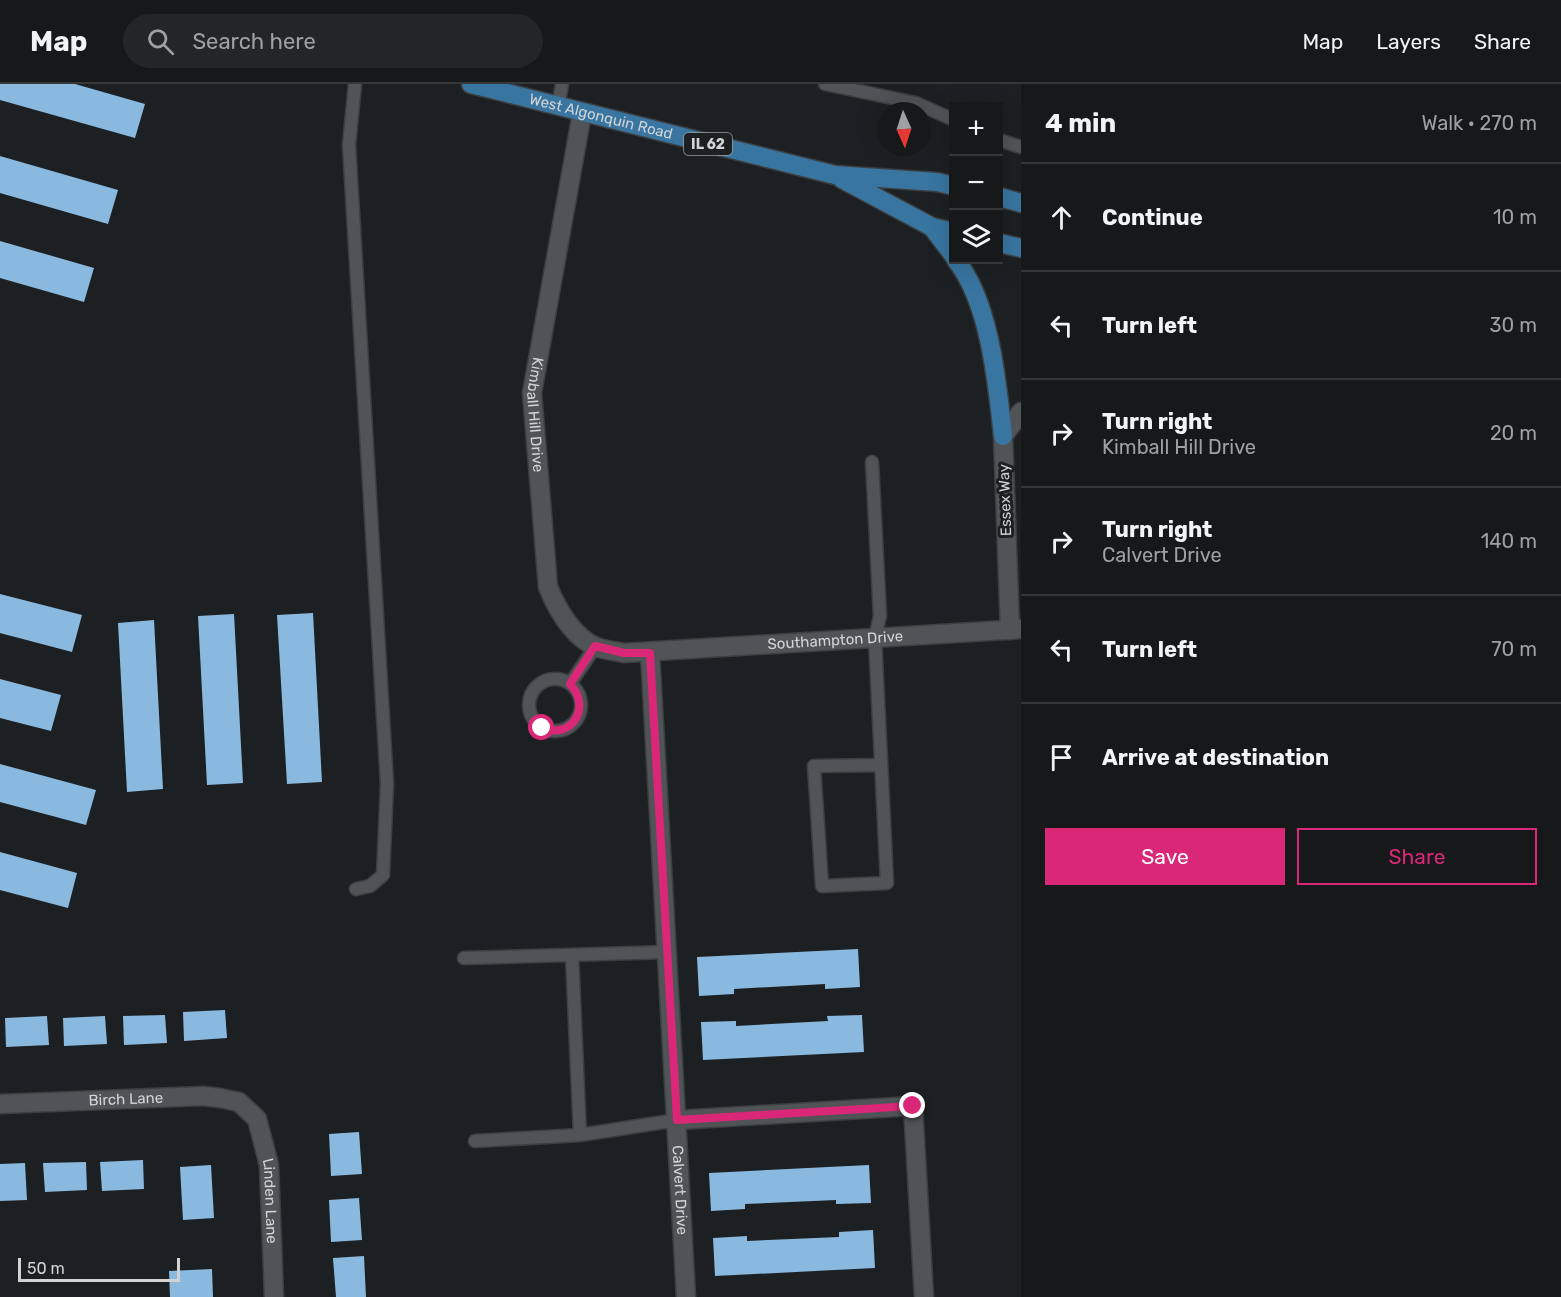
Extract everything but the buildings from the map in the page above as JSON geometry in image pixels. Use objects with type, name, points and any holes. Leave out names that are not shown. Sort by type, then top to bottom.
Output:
[{"type":"main road","name":"West Algonquin Road","points":[[471,84],[835,175],[949,185]]},
{"type":"main road","name":"West Algonquin Road","points":[[835,175],[932,227],[949,231]]},
{"type":"main road","points":[[1003,198],[1021,203]]},
{"type":"main road","points":[[932,227],[949,249]]},
{"type":"main road","points":[[1003,244],[1021,248]]},
{"type":"main road","points":[[959,264],[983,314],[996,377],[1003,436]]},
{"type":"street","name":"Kimball Hill Drive","points":[[582,113],[532,393],[548,587],[557,607],[573,628],[595,646],[624,653],[650,653]]},
{"type":"street","points":[[1003,436],[1021,412]]},
{"type":"street","name":"Essex Way","points":[[1003,436],[1016,630]]},
{"type":"street","name":"Southampton Drive","points":[[650,653],[1016,630]]},
{"type":"street","name":"Calvert Drive","points":[[650,653],[686,1297]]},
{"type":"street","name":"Birch Lane","points":[[0,1104],[203,1096],[239,1102],[248,1109]]},
{"type":"street","points":[[677,1120],[913,1106],[924,1297]]},
{"type":"street","name":"Linden Lane","points":[[248,1109],[257,1119],[269,1165],[274,1297]]},
{"type":"lane","points":[[355,84],[349,145],[387,774],[383,875],[370,886],[356,889]]},
{"type":"lane","points":[[558,107],[562,84]]},
{"type":"lane","points":[[825,84],[916,103],[949,118]]},
{"type":"lane","points":[[1003,141],[1021,147]]},
{"type":"lane","points":[[872,462],[880,616],[875,638],[887,883],[822,886],[814,766],[881,765]]},
{"type":"lane","points":[[570,684],[595,646]]},
{"type":"lane","points":[[563,680],[570,684],[580,698],[581,707],[574,723],[567,728],[550,731],[536,723],[529,707],[533,691],[546,681],[563,680]]},
{"type":"lane","points":[[464,958],[667,952]]},
{"type":"lane","points":[[572,955],[580,1135]]},
{"type":"lane","points":[[475,1141],[580,1135],[677,1120]]},
{"type":"route","points":[[542,728],[559,731],[574,723],[579,716],[580,698],[570,684],[595,646],[624,653],[650,653],[677,1120],[913,1106]]}]
